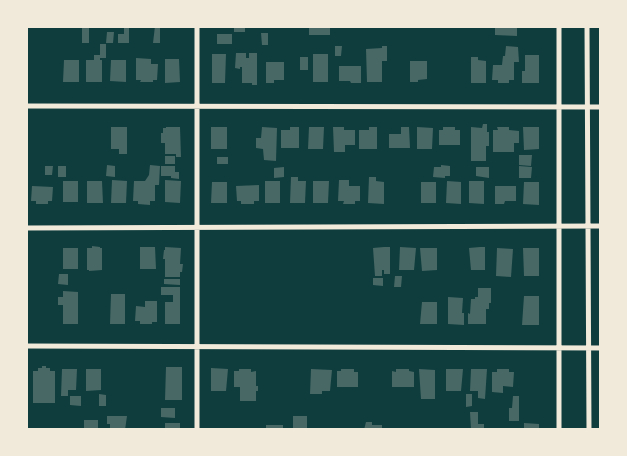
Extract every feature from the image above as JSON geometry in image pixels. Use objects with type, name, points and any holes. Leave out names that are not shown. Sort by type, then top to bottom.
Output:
[{"type":"street","points":[[197,26],[197,430]]},
{"type":"street","points":[[559,26],[560,430]]},
{"type":"street","points":[[587,26],[589,430]]},
{"type":"street","points":[[26,106],[601,107]]},
{"type":"street","points":[[26,228],[601,226]]},
{"type":"street","points":[[26,346],[601,348]]},
{"type":"building","points":[[82,26],[103,26],[103,28],[89,28],[89,43],[82,43]]},
{"type":"building","points":[[124,26],[129,28],[129,43],[118,43],[118,34],[124,34]]},
{"type":"building","points":[[155,26],[160,26],[160,43],[153,43]]},
{"type":"building","points":[[234,26],[245,26],[245,32],[234,32]]},
{"type":"building","points":[[309,26],[330,26],[330,35],[309,35]]},
{"type":"building","points":[[495,26],[517,26],[517,36],[495,35]]},
{"type":"building","points":[[107,32],[114,32],[113,43],[106,43]]},
{"type":"building","points":[[261,33],[268,33],[268,45],[262,45]]},
{"type":"building","points":[[217,34],[232,34],[232,44],[217,44]]},
{"type":"building","points":[[100,44],[106,44],[106,58],[100,58],[102,60],[102,82],[86,82],[86,60],[94,60],[94,55],[100,55]]},
{"type":"building","points":[[335,46],[342,46],[341,56],[335,56]]},
{"type":"building","points":[[382,46],[387,46],[387,61],[382,61],[382,82],[367,82],[366,49],[382,48]]},
{"type":"building","points":[[506,46],[518,47],[519,62],[514,62],[514,80],[509,80],[509,83],[498,83],[498,80],[492,80],[493,65],[502,65]]},
{"type":"building","points":[[236,53],[246,53],[246,58],[249,58],[249,53],[257,53],[257,85],[242,83],[242,67],[240,69],[235,68]]},
{"type":"building","points":[[212,54],[226,54],[225,83],[212,83]]},
{"type":"building","points":[[313,54],[328,54],[328,82],[313,82]]},
{"type":"building","points":[[525,55],[539,55],[539,83],[522,83],[522,71],[525,71]]},
{"type":"building","points":[[300,57],[308,57],[308,70],[300,70]]},
{"type":"building","points":[[471,57],[478,57],[478,60],[486,61],[486,83],[471,83]]},
{"type":"building","points":[[136,58],[151,59],[151,64],[158,64],[157,80],[153,80],[153,82],[140,82],[141,80],[136,80]]},
{"type":"building","points":[[165,59],[179,59],[180,82],[165,83]]},
{"type":"building","points":[[64,60],[79,60],[79,82],[63,82]]},
{"type":"building","points":[[111,60],[126,60],[126,82],[110,81]]},
{"type":"building","points":[[410,61],[427,61],[427,79],[410,82]]},
{"type":"building","points":[[266,62],[284,62],[284,80],[274,80],[274,83],[266,83]]},
{"type":"building","points":[[339,66],[361,66],[361,83],[339,81]]},
{"type":"building","points":[[483,124],[487,124],[487,132],[489,132],[489,146],[486,146],[486,161],[471,161],[471,127],[482,128]]},
{"type":"building","points":[[111,127],[127,127],[127,154],[119,154],[119,149],[111,149]]},
{"type":"building","points":[[180,127],[181,157],[176,157],[176,154],[165,154],[165,143],[161,143],[161,133],[163,133],[163,128]]},
{"type":"building","points":[[211,127],[227,127],[227,149],[211,149]]},
{"type":"building","points":[[262,127],[277,128],[276,161],[264,160],[263,149],[256,148],[256,138],[261,138]]},
{"type":"building","points":[[290,127],[299,127],[299,148],[281,148],[281,130],[290,130]]},
{"type":"building","points":[[309,127],[324,127],[323,149],[308,149]]},
{"type":"building","points":[[333,127],[355,130],[355,145],[345,145],[345,152],[334,152]]},
{"type":"building","points":[[369,127],[377,127],[377,149],[359,149],[359,130],[369,130]]},
{"type":"building","points":[[401,127],[409,127],[410,148],[389,148],[389,134],[401,134]]},
{"type":"building","points":[[417,127],[433,128],[432,149],[417,149]]},
{"type":"building","points":[[443,127],[455,127],[455,130],[460,130],[460,145],[439,145],[439,130],[443,130]]},
{"type":"building","points":[[497,127],[509,127],[509,130],[519,131],[519,143],[514,143],[514,152],[493,152],[493,130],[498,130]]},
{"type":"building","points":[[523,127],[539,127],[539,149],[524,150]]},
{"type":"building","points":[[519,155],[532,155],[531,166],[519,165]]},
{"type":"building","points":[[165,156],[175,156],[175,164],[165,164]]},
{"type":"building","points":[[217,157],[228,157],[228,164],[217,164]]},
{"type":"building","points":[[107,165],[115,166],[115,177],[106,176]]},
{"type":"building","points":[[150,165],[160,166],[159,185],[155,185],[155,201],[150,201],[150,205],[138,204],[138,201],[133,201],[134,181],[145,181],[149,175]]},
{"type":"building","points":[[441,165],[450,166],[450,176],[445,176],[445,178],[433,177],[434,167],[441,167]]},
{"type":"building","points":[[45,166],[53,166],[52,175],[45,175]]},
{"type":"building","points":[[58,166],[66,166],[66,177],[58,177]]},
{"type":"building","points":[[161,166],[175,166],[175,172],[179,172],[179,179],[171,178],[171,176],[161,176]]},
{"type":"building","points":[[519,166],[532,167],[531,178],[519,178]]},
{"type":"building","points":[[284,167],[284,177],[274,178],[274,168]]},
{"type":"building","points":[[476,167],[489,167],[489,178],[476,176]]},
{"type":"building","points":[[291,177],[298,177],[298,181],[306,181],[305,203],[290,203]]},
{"type":"building","points":[[369,177],[376,177],[376,181],[384,182],[384,204],[368,203]]},
{"type":"building","points":[[112,180],[127,181],[126,203],[111,203]]},
{"type":"building","points":[[165,180],[181,181],[180,203],[165,202]]},
{"type":"building","points":[[339,180],[349,180],[349,186],[360,186],[360,201],[355,201],[355,204],[343,204],[344,201],[338,201]]},
{"type":"building","points":[[63,181],[78,181],[78,202],[63,202]]},
{"type":"building","points":[[87,181],[102,181],[103,203],[87,203]]},
{"type":"building","points":[[265,181],[280,181],[280,203],[265,203]]},
{"type":"building","points":[[313,181],[329,181],[328,203],[313,203]]},
{"type":"building","points":[[447,181],[461,182],[461,204],[446,203]]},
{"type":"building","points":[[469,181],[484,181],[484,204],[469,203]]},
{"type":"building","points":[[212,182],[227,182],[227,203],[211,203]]},
{"type":"building","points":[[421,182],[436,182],[436,203],[421,203]]},
{"type":"building","points":[[524,182],[539,182],[539,205],[523,204]]},
{"type":"building","points":[[259,185],[259,201],[254,201],[254,204],[241,204],[241,201],[237,201],[236,186]]},
{"type":"building","points":[[32,186],[53,187],[52,201],[48,201],[48,204],[36,204],[36,201],[31,201]]},
{"type":"building","points":[[495,186],[516,186],[516,201],[505,201],[504,204],[495,204]]},
{"type":"building","points":[[92,246],[102,248],[102,270],[87,270],[87,248],[92,248]]},
{"type":"building","points":[[140,247],[155,247],[156,269],[140,269]]},
{"type":"building","points":[[165,247],[181,248],[180,264],[183,264],[180,277],[165,277],[165,259],[163,259]]},
{"type":"building","points":[[390,247],[390,274],[384,274],[384,270],[382,270],[382,276],[375,276],[373,248]]},
{"type":"building","points":[[400,247],[416,248],[414,270],[399,270]]},
{"type":"building","points":[[485,247],[485,270],[471,270],[469,248]]},
{"type":"building","points":[[63,248],[78,248],[78,269],[63,269]]},
{"type":"building","points":[[420,248],[437,248],[437,270],[422,271]]},
{"type":"building","points":[[497,248],[513,249],[511,277],[496,276]]},
{"type":"building","points":[[523,248],[539,248],[539,276],[524,276]]},
{"type":"building","points":[[59,274],[68,274],[68,285],[58,284]]},
{"type":"building","points":[[395,276],[402,276],[401,287],[394,287]]},
{"type":"building","points":[[373,278],[383,278],[383,286],[373,285]]},
{"type":"building","points":[[164,279],[180,279],[180,285],[164,284]]},
{"type":"building","points":[[161,287],[180,287],[180,324],[165,324],[165,302],[173,302],[173,295],[161,295]]},
{"type":"building","points":[[478,288],[491,288],[491,303],[489,303],[489,309],[486,309],[486,324],[468,324],[471,299],[478,297]]},
{"type":"building","points":[[63,291],[78,292],[78,324],[63,324],[63,305],[58,305],[58,297],[63,297]]},
{"type":"building","points":[[111,294],[125,294],[125,324],[110,324]]},
{"type":"building","points":[[524,296],[539,296],[539,325],[522,325]]},
{"type":"building","points":[[448,297],[463,298],[462,313],[464,313],[464,325],[448,324]]},
{"type":"building","points":[[145,301],[157,301],[157,322],[140,324],[140,321],[135,321],[136,306],[145,307]]},
{"type":"building","points":[[422,302],[437,302],[437,324],[420,324]]},
{"type":"building","points":[[42,366],[50,368],[50,371],[55,371],[55,403],[33,403],[33,371],[38,371],[38,368],[42,368]]},
{"type":"building","points":[[166,367],[182,367],[182,400],[165,400]]},
{"type":"building","points":[[211,368],[228,369],[226,391],[211,391]]},
{"type":"building","points":[[62,369],[77,369],[76,390],[68,390],[68,396],[61,396]]},
{"type":"building","points":[[86,369],[101,369],[101,390],[86,391]]},
{"type":"building","points":[[239,369],[251,369],[251,372],[256,371],[258,391],[256,391],[256,401],[240,401],[240,387],[234,387],[234,371],[239,371]]},
{"type":"building","points":[[311,369],[332,370],[330,391],[322,391],[322,394],[310,394]]},
{"type":"building","points":[[341,369],[354,369],[354,372],[358,372],[358,387],[337,387],[337,371],[341,371]]},
{"type":"building","points":[[396,369],[409,369],[409,371],[414,372],[414,387],[392,387],[392,371],[396,372]]},
{"type":"building","points":[[419,369],[435,370],[435,399],[421,399]]},
{"type":"building","points":[[446,369],[463,369],[461,391],[446,391]]},
{"type":"building","points":[[471,369],[487,369],[485,399],[478,398],[478,391],[470,391]]},
{"type":"building","points":[[497,369],[509,369],[509,372],[514,372],[513,387],[503,386],[503,393],[492,392],[492,372],[497,372]]},
{"type":"building","points":[[99,394],[106,395],[106,406],[99,406]]},
{"type":"building","points":[[466,394],[472,394],[472,406],[466,407]]},
{"type":"building","points":[[70,396],[81,396],[81,406],[70,405]]},
{"type":"building","points":[[513,396],[519,396],[519,421],[509,421],[509,408],[512,408]]},
{"type":"building","points":[[161,408],[175,408],[175,418],[161,417]]},
{"type":"building","points":[[470,412],[478,412],[478,424],[484,424],[484,430],[471,430]]},
{"type":"building","points":[[107,416],[127,416],[125,430],[110,430],[110,424],[107,424]]},
{"type":"building","points":[[293,416],[307,416],[307,430],[293,430]]},
{"type":"building","points":[[84,420],[98,420],[98,430],[84,430]]},
{"type":"building","points":[[366,422],[372,422],[372,425],[382,425],[382,430],[364,430]]},
{"type":"building","points":[[165,423],[180,423],[180,430],[165,430]]},
{"type":"building","points":[[524,423],[539,424],[539,430],[524,430]]},
{"type":"building","points":[[266,425],[283,425],[283,430],[266,430]]}]
